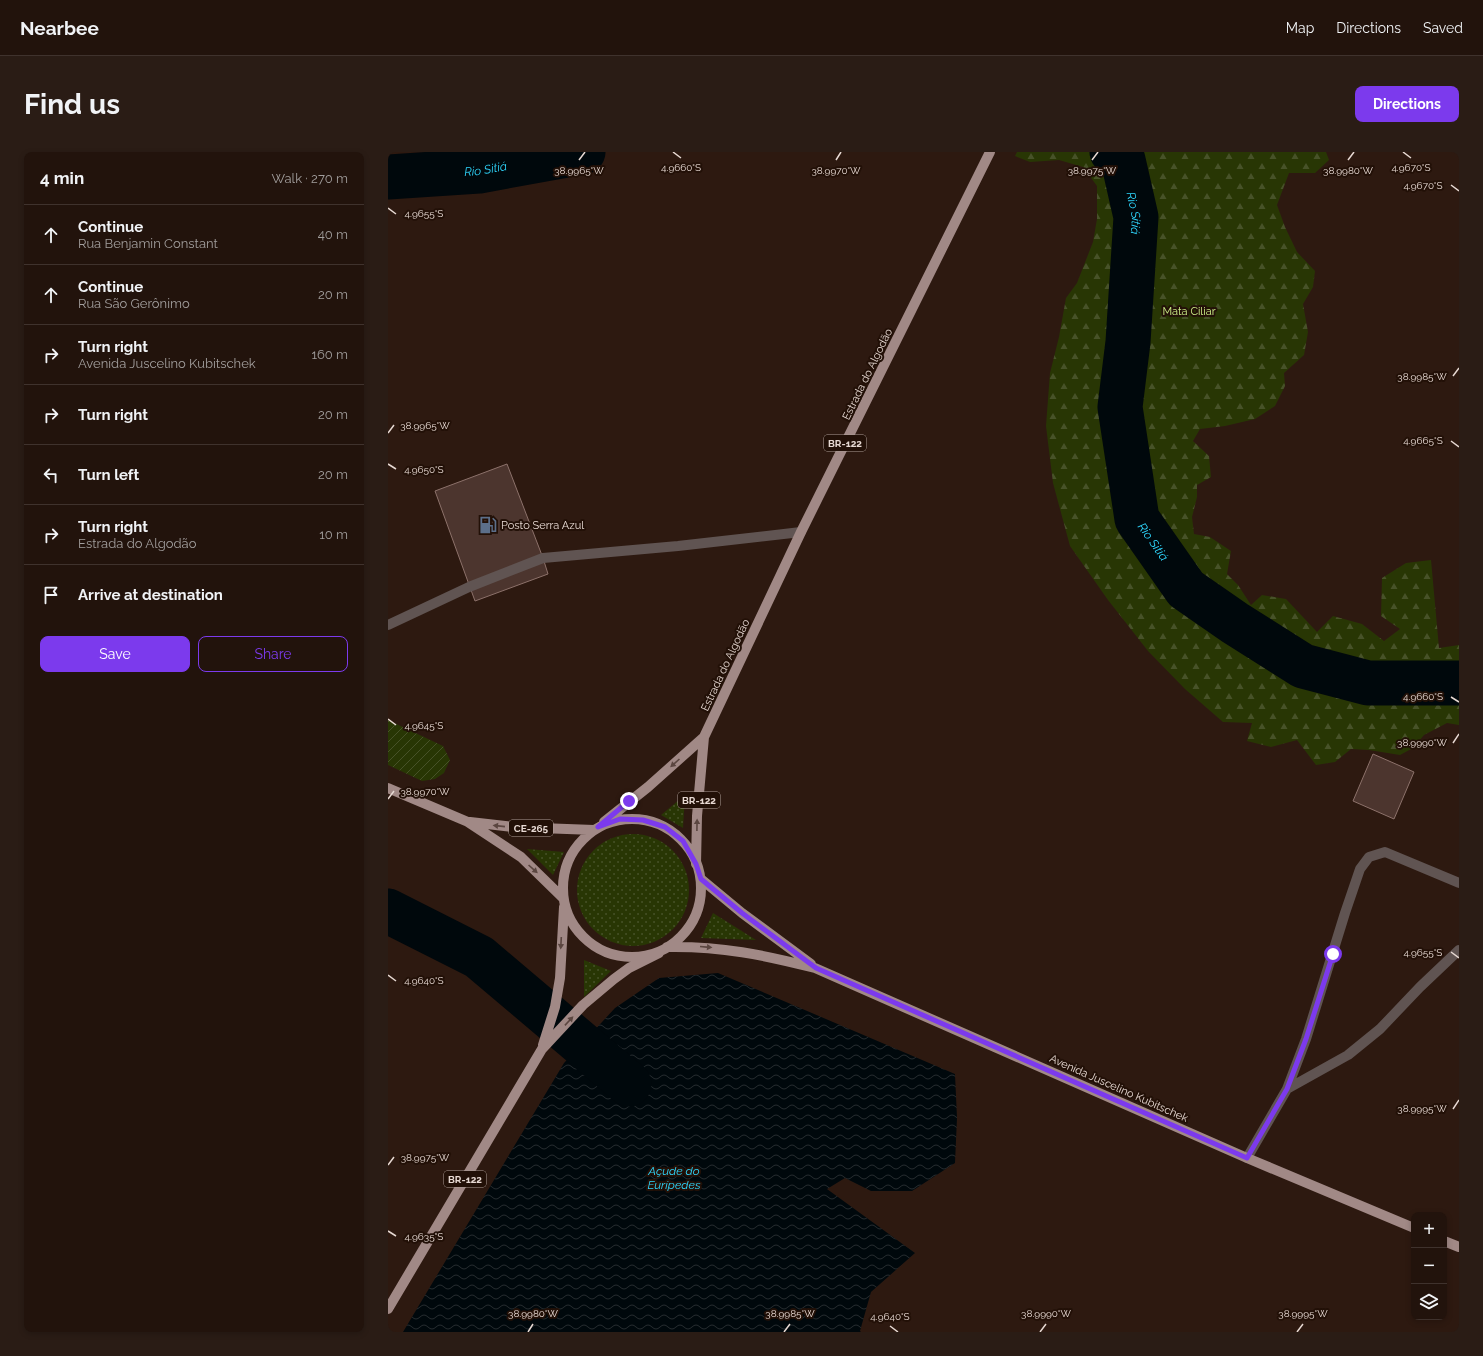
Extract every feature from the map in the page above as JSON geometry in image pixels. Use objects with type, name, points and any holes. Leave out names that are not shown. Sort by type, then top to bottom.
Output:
[{"type":"main road","name":"Estrada do Algodão","points":[[696,864],[697,816],[704,737],[802,532],[990,152]]},
{"type":"main road","name":"Estrada do Algodão","points":[[596,829],[648,787],[704,737]]},
{"type":"main road","name":"CE-265","points":[[388,788],[468,822],[521,857],[564,901]]},
{"type":"main road","points":[[620,819],[643,820],[665,827],[683,841],[696,864],[701,879],[700,904],[692,924],[677,941],[658,953],[638,958],[617,956],[597,949],[581,935],[569,918],[564,901],[562,881],[566,865],[574,850],[585,837],[596,829],[620,819]]},
{"type":"main road","name":"CE-265","points":[[468,822],[513,827],[596,829]]},
{"type":"main road","name":"Avenida Juscelino Kubitschek","points":[[701,879],[742,913],[816,968]]},
{"type":"main road","name":"BR-122","points":[[542,1049],[555,1008],[560,978],[564,901]]},
{"type":"main road","name":"Avenida Juscelino Kubitschek","points":[[668,947],[697,947],[747,952],[771,956],[816,968],[1247,1158],[1411,1227]]},
{"type":"main road","name":"BR-122","points":[[388,1309],[542,1049],[583,1005],[614,979],[629,968],[658,953]]},
{"type":"main road","points":[[1447,1242],[1459,1247]]},
{"type":"street","points":[[388,625],[469,586],[543,558],[678,546],[802,532]]},
{"type":"street","points":[[1247,1158],[1287,1089],[1306,1039],[1352,891],[1360,869],[1369,857],[1384,852],[1459,883]]},
{"type":"street","points":[[1287,1089],[1348,1055],[1380,1029],[1420,987],[1459,950]]},
{"type":"green space","name":"Mata Ciliar","points":[[1017,152],[1326,152],[1329,160],[1315,173],[1289,173],[1277,205],[1285,227],[1297,252],[1315,271],[1313,287],[1303,304],[1308,332],[1304,355],[1284,373],[1285,386],[1275,406],[1255,419],[1225,426],[1200,429],[1193,441],[1209,456],[1211,477],[1197,485],[1197,497],[1192,517],[1194,534],[1210,537],[1231,551],[1227,574],[1238,585],[1251,605],[1262,595],[1286,599],[1317,632],[1333,616],[1362,624],[1384,641],[1400,629],[1381,616],[1382,578],[1406,563],[1431,560],[1439,648],[1459,645],[1459,725],[1447,723],[1424,735],[1413,748],[1400,755],[1351,749],[1335,762],[1316,765],[1297,740],[1271,747],[1247,741],[1252,723],[1223,722],[1185,689],[1148,651],[1108,600],[1070,546],[1053,483],[1046,426],[1050,373],[1059,337],[1066,298],[1077,283],[1093,242],[1097,219],[1097,186],[1083,167],[1059,160],[1030,162],[1015,156]]},
{"type":"green space","points":[[388,720],[443,746],[450,760],[444,773],[435,779],[422,781],[388,765]]},
{"type":"green space","points":[[685,795],[683,828],[661,815]]},
{"type":"green space","points":[[633,834],[654,839],[664,844],[672,851],[679,859],[684,869],[689,890],[684,911],[679,921],[672,929],[664,936],[654,941],[633,946],[612,941],[602,936],[594,929],[587,921],[582,911],[577,890],[582,869],[587,859],[594,851],[602,844],[612,839]]},
{"type":"green space","points":[[527,849],[564,852],[553,875]]},
{"type":"green space","points":[[713,913],[756,940],[701,938]]},
{"type":"green space","points":[[584,960],[611,971],[584,997]]},
{"type":"water","name":"Açude do Eurípedes","points":[[718,973],[955,1074],[957,1118],[955,1163],[912,1191],[871,1191],[845,1178],[827,1189],[915,1253],[871,1292],[860,1331],[861,1332],[403,1332],[564,1063],[615,1008],[659,978]]},
{"type":"building","name":"Posto Serra Azul","points":[[507,464],[548,574],[475,601],[435,491]]},
{"type":"building","points":[[1373,754],[1414,772],[1394,819],[1353,801]]},
{"type":"waterway","name":"Rio Sitiá","points":[[388,177],[479,171],[583,152]]},
{"type":"waterway","name":"Rio Sitiá","points":[[1112,152],[1123,160],[1136,217],[1128,342],[1120,407],[1137,519],[1186,589],[1235,623],[1303,666],[1368,683],[1459,683]]},
{"type":"waterway","points":[[388,911],[479,957],[629,1084]]},
{"type":"place","name":"Posto Serra Azul","points":[[488,525]]},
{"type":"route","points":[[629,801],[598,827],[620,819],[643,820],[665,827],[683,841],[696,864],[701,879],[742,913],[816,968],[1247,1158],[1287,1089],[1317,1008],[1333,954]]}]
